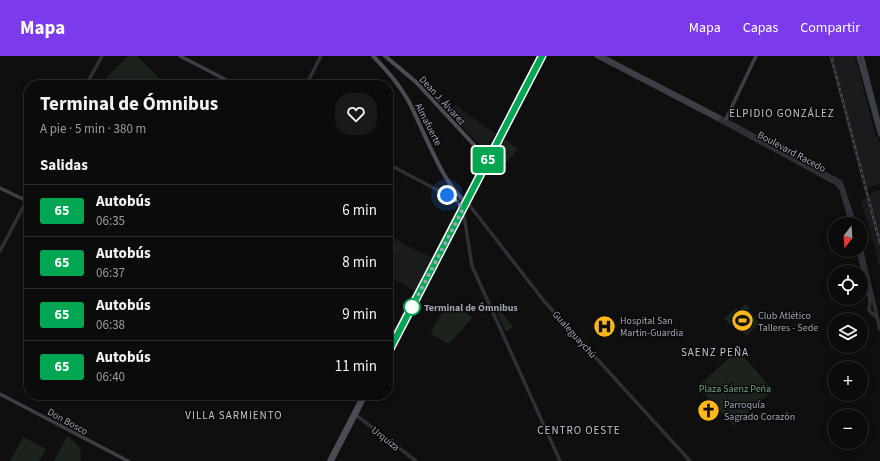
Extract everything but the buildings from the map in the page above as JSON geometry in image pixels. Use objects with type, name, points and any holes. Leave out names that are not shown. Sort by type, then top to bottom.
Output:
[{"type":"main road","points":[[180,56],[226,80]]},
{"type":"main road","name":"Almafuerte","points":[[373,56],[391,75],[407,99],[452,189],[465,201]]},
{"type":"main road","name":"Dean J. Álvarez","points":[[385,56],[416,82],[487,159]]},
{"type":"main road","points":[[487,159],[538,56]]},
{"type":"main road","points":[[393,343],[465,201],[542,56]]},
{"type":"main road","name":"Boulevard Racedo","points":[[596,56],[718,118]]},
{"type":"main road","name":"Boulevard Racedo","points":[[602,56],[718,118]]},
{"type":"main road","points":[[726,119],[756,56]]},
{"type":"main road","points":[[858,56],[880,135]]},
{"type":"main road","points":[[862,56],[880,126]]},
{"type":"main road","points":[[0,188],[24,199]]},
{"type":"main road","points":[[447,195],[452,189]]},
{"type":"main road","points":[[393,337],[462,207]]},
{"type":"main road","name":"Don Bosco","points":[[0,394],[128,461]]},
{"type":"main road","points":[[329,461],[360,400]]},
{"type":"main road","points":[[332,461],[364,400]]},
{"type":"street","points":[[89,80],[102,56]]},
{"type":"street","points":[[309,80],[321,56]]},
{"type":"street","points":[[718,118],[726,119]]},
{"type":"street","name":"Boulevard Racedo","points":[[718,118],[726,119],[841,182],[853,217]]},
{"type":"street","name":"Boulevard Racedo","points":[[726,119],[836,184],[841,189],[849,217]]},
{"type":"street","points":[[393,167],[447,195],[462,207],[472,266],[560,461]]},
{"type":"street","name":"Gualeguaychú","points":[[465,201],[544,301],[690,461]]},
{"type":"street","points":[[0,251],[24,208]]},
{"type":"street","points":[[860,257],[870,300],[869,310],[877,318]]},
{"type":"street","points":[[863,257],[880,329]]},
{"type":"street","points":[[870,307],[875,308]]},
{"type":"street","points":[[871,313],[875,308]]},
{"type":"street","name":"Urquiza","points":[[356,415],[416,461]]},
{"type":"shaded area","points":[[829,56],[855,56],[875,134],[880,143],[880,184],[870,187],[867,192],[866,192]]},
{"type":"shaded area","points":[[447,100],[453,107],[455,105],[495,133],[485,151],[442,105]]},
{"type":"shaded area","points":[[880,190],[880,267],[868,225],[868,217],[866,217],[861,200],[868,198],[872,192]]},
{"type":"shaded area","points":[[393,236],[409,247],[431,257],[414,291],[393,279]]},
{"type":"green space","points":[[128,56],[137,56],[161,80],[108,80],[106,78]]},
{"type":"green space","points":[[500,136],[518,149],[499,171],[488,161]]},
{"type":"green space","points":[[393,241],[402,246],[397,255],[393,253]]},
{"type":"green space","points":[[448,303],[473,317],[449,344],[433,335],[431,331]]},
{"type":"green space","name":"Club Atlético Talleres - Sede","points":[[746,304],[759,324],[746,336],[737,324],[732,326],[724,318],[736,308],[739,310]]},
{"type":"green space","points":[[496,305],[513,327],[506,332],[494,307]]},
{"type":"green space","name":"Plaza Sáenz Peña","points":[[738,350],[773,390],[733,426],[698,386]]},
{"type":"green space","points":[[67,436],[80,449],[80,461],[54,461]]},
{"type":"green space","points":[[23,437],[46,449],[39,461],[10,461]]},
{"type":"railway","points":[[831,56],[880,243]]},
{"type":"bus line","name":"65","points":[[393,344],[542,56]]},
{"type":"place","name":"Terminal de Ómnibus","points":[[412,307]]},
{"type":"place","name":"Club Atlético Talleres - Sede","points":[[742,321]]},
{"type":"place","name":"Hospital San Martin-Guardia","points":[[604,326]]},
{"type":"place","name":"Parroquía Sagrado Corazón","points":[[709,410]]},
{"type":"district","name":"ELPIDIO GONZÁLEZ","points":[[782,113]]},
{"type":"district","name":"SAENZ PEÑA","points":[[715,352]]},
{"type":"district","name":"VILLA SARMIENTO","points":[[234,415]]},
{"type":"district","name":"CENTRO OESTE","points":[[579,430]]},
{"type":"route","points":[[412,307],[463,209],[457,201],[447,195]]}]
